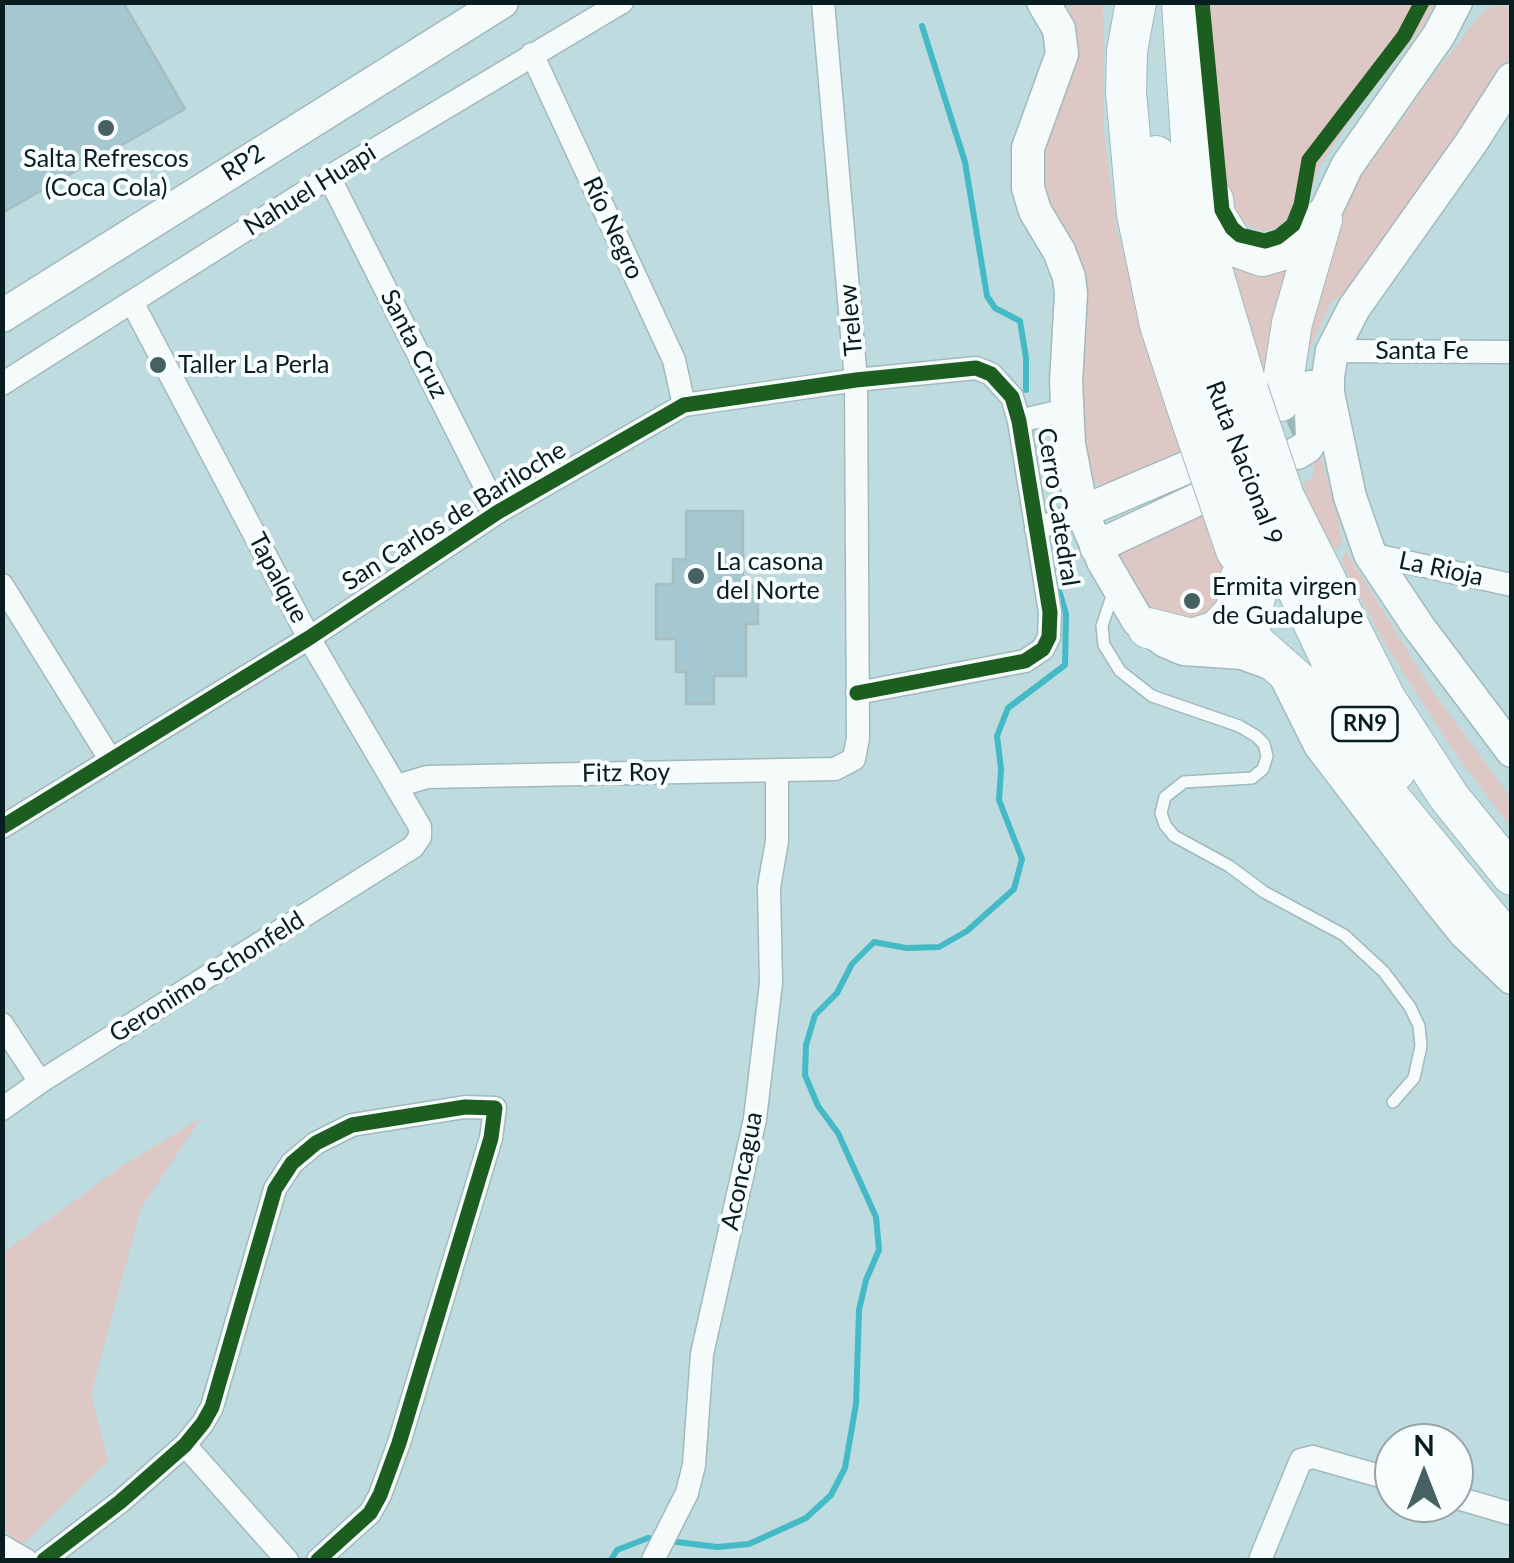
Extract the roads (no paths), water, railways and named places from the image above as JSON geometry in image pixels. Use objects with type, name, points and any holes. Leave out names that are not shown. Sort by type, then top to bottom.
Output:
[{"type":"highway","points":[[1139,2],[1127,50],[1126,92],[1137,214],[1160,326],[1257,404]]},
{"type":"highway","points":[[1182,2],[1198,56],[1212,194],[1223,232],[1234,246],[1262,256],[1296,246],[1322,219]]},
{"type":"highway","name":"Ruta Nacional 9","points":[[1182,2],[1193,170],[1205,246],[1257,404],[1251,485],[1326,653],[1361,718],[1418,806],[1512,921]]},
{"type":"highway","points":[[1148,628],[1191,639],[1206,636],[1226,623],[1240,598],[1236,550],[1251,485],[1257,404],[1292,323],[1322,219]]},
{"type":"highway","name":"Ruta Nacional 9","points":[[1251,485],[1449,797],[1512,875]]},
{"type":"highway","points":[[1236,550],[1258,590],[1249,622],[1252,641],[1303,686],[1334,732],[1512,946]]},
{"type":"street","name":"Nahuel Huapi","points":[[2,384],[330,177],[622,2]]},
{"type":"street","name":"Trelew","points":[[823,2],[856,380],[858,738],[854,759]]},
{"type":"street","points":[[1043,2],[1059,29],[1062,54],[1033,130],[1026,169],[1036,211],[1060,251],[1069,277],[1066,410],[1082,512],[1096,547],[1138,622],[1184,649],[1242,653],[1282,667],[1320,746],[1439,901],[1512,978]]},
{"type":"street","points":[[1322,219],[1346,166],[1440,34],[1456,2]]},
{"type":"street","name":"RP2","points":[[2,316],[499,6]]},
{"type":"street","name":"Río Negro","points":[[532,54],[674,360],[684,405]]},
{"type":"street","points":[[1512,79],[1472,143],[1340,330],[1332,351],[1328,392],[1350,497],[1370,554],[1418,626],[1512,751]]},
{"type":"street","name":"Santa Cruz","points":[[330,177],[498,512]]},
{"type":"street","name":"Tapalque","points":[[133,304],[310,638],[420,827],[420,837],[413,847]]},
{"type":"street","points":[[1257,404],[1310,388],[1314,368],[1332,351]]},
{"type":"street","name":"Santa Fe","points":[[1332,351],[1512,352]]},
{"type":"street","name":"San Carlos de Bariloche","points":[[2,826],[310,638],[498,512],[684,405],[856,380],[976,368]]},
{"type":"street","name":"Cerro Catedral","points":[[858,693],[1025,661],[1043,649],[1049,637],[1050,612],[1019,421],[1012,397],[991,374],[976,368]]},
{"type":"street","points":[[1096,547],[1251,485],[1307,448],[1312,438],[1257,404]]},
{"type":"street","points":[[1019,421],[1066,410]]},
{"type":"street","points":[[1036,528],[1082,512],[1251,485]]},
{"type":"street","name":"La Rioja","points":[[1370,554],[1512,585]]},
{"type":"street","points":[[2,585],[110,759]]},
{"type":"street","name":"Fitz Roy","points":[[396,786],[427,777],[835,768],[854,759]]},
{"type":"street","name":"Aconcagua","points":[[655,1559],[687,1493],[694,1465],[702,1354],[755,1118],[771,983],[770,887],[776,841],[777,770]]},
{"type":"street","name":"Geronimo Schonfeld","points":[[2,1109],[413,847]]},
{"type":"street","points":[[2,1024],[40,1082]]},
{"type":"street","points":[[44,1560],[120,1502],[185,1445],[204,1423],[212,1407],[275,1189],[292,1163],[316,1143],[352,1124],[466,1107],[494,1108],[491,1138],[380,1495],[370,1513],[318,1560]]},
{"type":"street","points":[[185,1445],[287,1560]]},
{"type":"street","points":[[1260,1560],[1301,1460],[1313,1457],[1374,1474]]},
{"type":"street","points":[[1474,1503],[1512,1514]]},
{"type":"street","points":[[2,1546],[26,1560]]},
{"type":"lane","points":[[1116,586],[1102,626],[1104,644],[1120,671],[1152,696],[1239,726],[1264,744],[1267,756],[1263,769],[1252,778],[1184,782],[1166,798],[1161,813],[1165,825],[1174,836],[1228,866],[1264,892],[1344,935],[1384,972],[1410,1007],[1419,1026],[1421,1046],[1414,1078],[1393,1102]]},
{"type":"waterway","points":[[922,26],[965,162],[987,296],[995,308],[1020,321],[1026,390]]},
{"type":"waterway","points":[[669,1541],[717,1547],[749,1544],[806,1518],[831,1495],[845,1468],[856,1404],[859,1310],[879,1250],[876,1217],[838,1133],[818,1106],[805,1075],[806,1045],[815,1015],[837,993],[852,964],[874,942],[906,948],[939,947],[967,931],[1014,889],[1022,859],[999,800],[997,736],[1008,708],[1065,665],[1066,614],[1054,573]]},
{"type":"waterway","points":[[611,1560],[617,1550],[648,1538],[657,1540]]},
{"type":"tunnel","points":[[1243,442],[1294,419]]},
{"type":"place","name":"Salta Refrescos (Coca Cola)","points":[[106,128]]},
{"type":"place","name":"Taller La Perla","points":[[158,365]]},
{"type":"place","name":"La casona del Norte","points":[[696,576]]},
{"type":"place","name":"Ermita virgen de Guadalupe","points":[[1192,601]]}]
